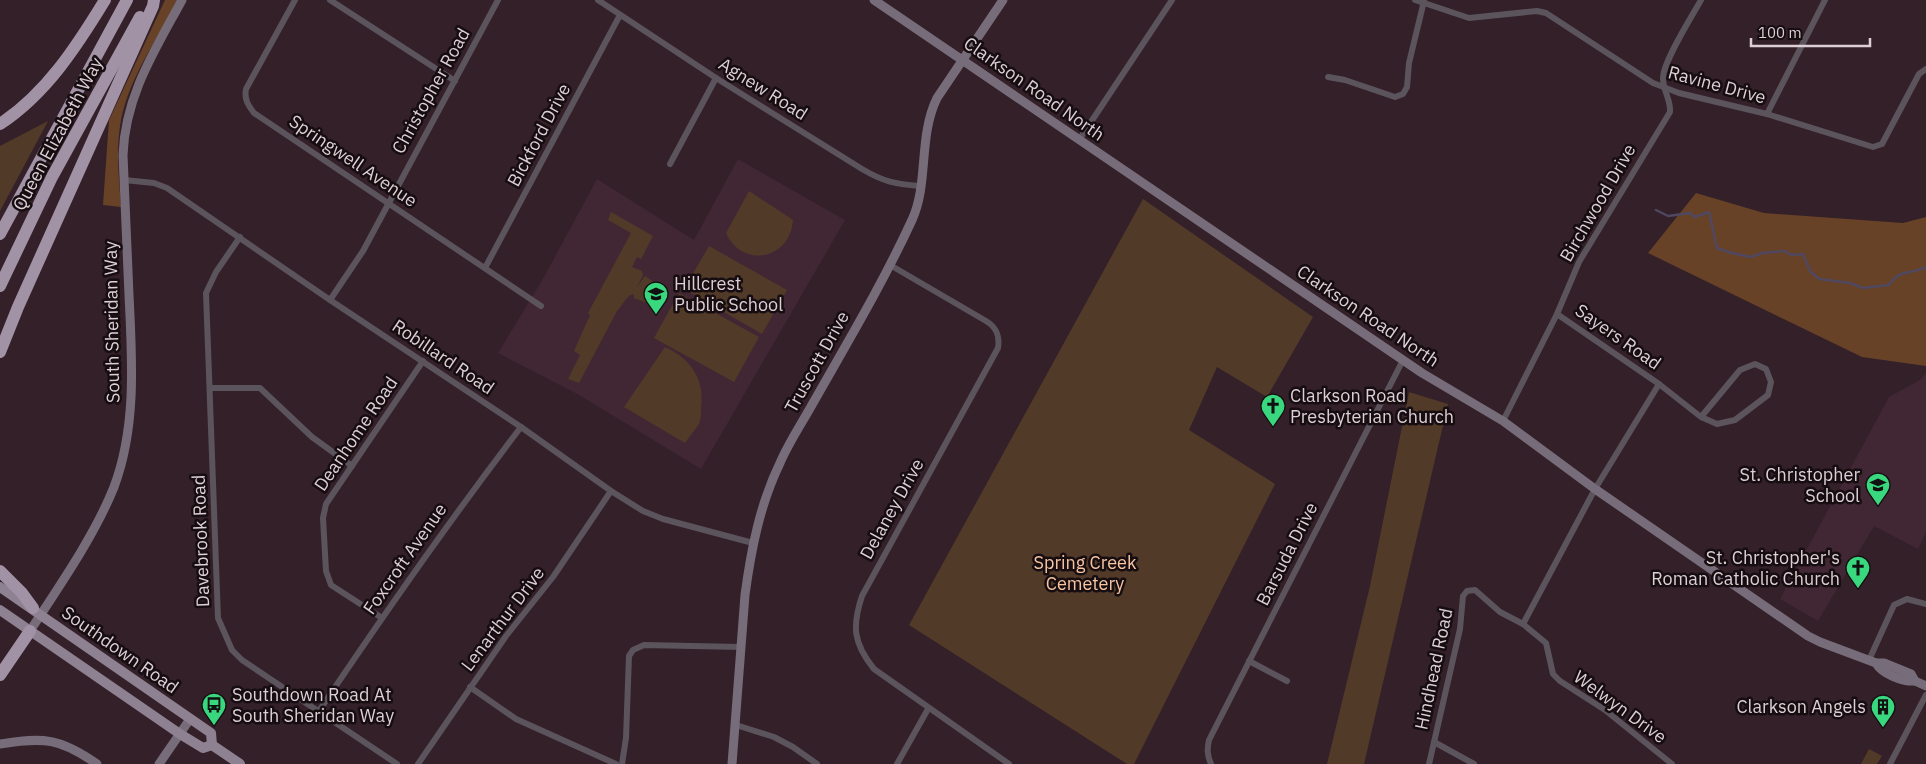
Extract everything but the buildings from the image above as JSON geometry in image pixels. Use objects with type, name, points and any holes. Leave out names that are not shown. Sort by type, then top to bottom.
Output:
[{"type":"highway","points":[[0,124],[23,107],[58,70],[105,0]]},
{"type":"highway","name":"Queen Elizabeth Way","points":[[0,234],[127,0]]},
{"type":"highway","name":"Queen Elizabeth Way","points":[[0,286],[52,178],[149,0]]},
{"type":"highway","points":[[0,352],[18,307],[153,6],[154,0]]},
{"type":"highway","points":[[0,571],[37,611]]},
{"type":"highway","points":[[0,675],[30,631]]},
{"type":"main road","name":"Southdown Road","points":[[0,587],[211,733],[212,746]]},
{"type":"main road","name":"Southdown Road","points":[[0,610],[180,734],[203,748],[212,746],[240,764]]},
{"type":"street","name":"South Sheridan Way","points":[[30,631],[37,611],[95,527],[114,487],[123,457],[129,427],[131,344],[123,139],[132,98],[152,55],[182,0]]},
{"type":"street","name":"Springwell Avenue","points":[[295,0],[246,89],[245,95],[248,105],[254,113],[541,306]]},
{"type":"street","points":[[330,0],[454,81]]},
{"type":"street","name":"Christopher Road","points":[[330,300],[363,251],[498,0]]},
{"type":"street","name":"Agnew Road","points":[[598,0],[716,78],[880,180],[896,184],[920,186]]},
{"type":"street","name":"Clarkson Road North","points":[[874,0],[1403,360],[1503,421],[1594,489],[1808,636],[1873,662],[1879,668],[1908,682],[1916,681],[1926,686]]},
{"type":"street","name":"Truscott Drive","points":[[732,764],[746,585],[760,516],[779,464],[890,265],[913,217],[920,186],[930,113],[937,98],[1003,0]]},
{"type":"street","points":[[1079,140],[1172,0]]},
{"type":"street","name":"Ravine Drive","points":[[1415,0],[1469,18],[1537,11],[1546,13],[1653,83],[1664,88],[1767,114],[1873,147],[1882,144],[1919,74],[1926,69]]},
{"type":"street","name":"Birchwood Drive","points":[[1503,421],[1557,314],[1579,262],[1670,112],[1671,104],[1664,88],[1663,76],[1668,61],[1700,0]]},
{"type":"street","points":[[1767,114],[1826,0]]},
{"type":"street","points":[[1328,77],[1345,80],[1396,97],[1404,94],[1407,87],[1409,63],[1424,2]]},
{"type":"street","name":"Bickford Drive","points":[[486,268],[620,15]]},
{"type":"street","points":[[670,164],[716,78]]},
{"type":"street","name":"Robillard Road","points":[[124,180],[154,182],[167,188],[643,511],[663,520],[753,544]]},
{"type":"street","name":"Davebrook Road","points":[[240,237],[216,272],[206,293],[218,618],[232,650],[237,655],[398,764]]},
{"type":"street","name":"Delaney Drive","points":[[890,265],[994,326],[999,340],[998,348],[862,596],[857,610],[854,630],[864,657],[874,669],[928,709],[1009,764]]},
{"type":"street","name":"Sayers Road","points":[[1557,314],[1659,384],[1594,489]]},
{"type":"street","name":"Barsuda Drive","points":[[1211,764],[1207,747],[1209,740],[1403,360]]},
{"type":"street","name":"Deanhome Road","points":[[382,618],[331,585],[327,578],[324,511],[423,361]]},
{"type":"street","points":[[1659,384],[1701,417],[1717,424],[1735,420],[1768,395],[1771,382],[1766,369],[1755,364],[1740,370],[1701,417]]},
{"type":"street","points":[[210,388],[260,388],[312,437],[352,466]]},
{"type":"street","name":"Foxcroft Avenue","points":[[320,711],[382,618],[458,510],[521,427]]},
{"type":"street","points":[[1523,624],[1594,489]]},
{"type":"street","name":"Lenarthur Drive","points":[[418,764],[506,636],[554,576],[611,491]]},
{"type":"street","name":"Hindhead Road","points":[[1429,764],[1460,629],[1464,596],[1467,591],[1474,590],[1500,612],[1523,624]]},
{"type":"street","points":[[1873,662],[1894,605],[1901,600],[1907,599],[1926,604]]},
{"type":"street","name":"Welwyn Drive","points":[[1523,624],[1546,643],[1554,674],[1560,681],[1605,710],[1672,764]]},
{"type":"street","points":[[622,764],[626,738],[629,656],[633,650],[644,645],[742,647]]},
{"type":"street","points":[[1249,661],[1287,681]]},
{"type":"street","points":[[470,687],[516,719],[616,764]]},
{"type":"street","points":[[1890,764],[1926,695]]},
{"type":"street","points":[[897,764],[928,709]]},
{"type":"street","points":[[159,764],[190,719]]},
{"type":"street","points":[[736,725],[774,737],[793,747],[817,764]]},
{"type":"street","points":[[0,744],[44,740],[71,747],[97,764]]},
{"type":"street","points":[[1434,742],[1474,764]]},
{"type":"shaded area","points":[[165,0],[178,0],[136,76],[120,126],[118,156],[121,207],[103,205],[109,120]]},
{"type":"shaded area","name":"Hillcrest Public School","points":[[738,159],[845,220],[701,469],[579,395],[498,353],[544,277],[597,179],[694,240]]},
{"type":"shaded area","points":[[1696,193],[1764,213],[1903,223],[1926,217],[1926,366],[1862,357],[1648,253]]},
{"type":"shaded area","name":"St. Christopher School","points":[[1926,373],[1926,532],[1918,549],[1874,526],[1818,621],[1780,599],[1889,397],[1920,380]]},
{"type":"green space","points":[[48,121],[0,211],[0,146]]},
{"type":"green space","points":[[749,191],[793,220],[790,234],[784,244],[775,251],[764,255],[753,255],[743,252],[733,244],[726,233]]},
{"type":"green space","name":"Spring Creek Cemetery","points":[[1143,199],[1313,317],[1267,397],[1217,367],[1189,430],[1275,484],[1134,764],[1127,764],[909,625]]},
{"type":"green space","points":[[611,212],[653,236],[641,259],[637,257],[632,267],[642,271],[643,275],[637,287],[645,276],[658,285],[647,303],[634,298],[633,294],[626,299],[617,311],[579,383],[568,379],[580,355],[574,351],[590,315],[588,313],[631,233],[608,220]]},
{"type":"green space","points":[[709,246],[787,290],[762,334],[684,289]]},
{"type":"green space","points":[[679,293],[759,337],[734,382],[654,338]]},
{"type":"green space","points":[[665,347],[689,364],[701,388],[700,422],[685,443],[624,407]]},
{"type":"green space","points":[[1409,392],[1448,404],[1364,764],[1327,764],[1370,586]]},
{"type":"green space","points":[[1869,749],[1882,756],[1877,764],[1861,764]]},
{"type":"waterway","points":[[1656,210],[1668,216],[1690,213],[1695,217],[1709,212],[1717,248],[1751,257],[1762,253],[1785,251],[1791,255],[1803,254],[1810,271],[1819,279],[1850,283],[1863,288],[1889,285],[1901,274],[1926,267]]},
{"type":"place","name":"Hillcrest Public School","points":[[656,315]]},
{"type":"place","name":"Clarkson Road Presbyterian Church","points":[[1273,427]]},
{"type":"place","name":"St. Christopher School","points":[[1878,506]]},
{"type":"place","name":"St. Christopher's Roman Catholic Church","points":[[1858,589]]},
{"type":"place","name":"Southdown Road At South Sheridan Way","points":[[214,726]]},
{"type":"place","name":"Clarkson Angels","points":[[1883,728]]}]
